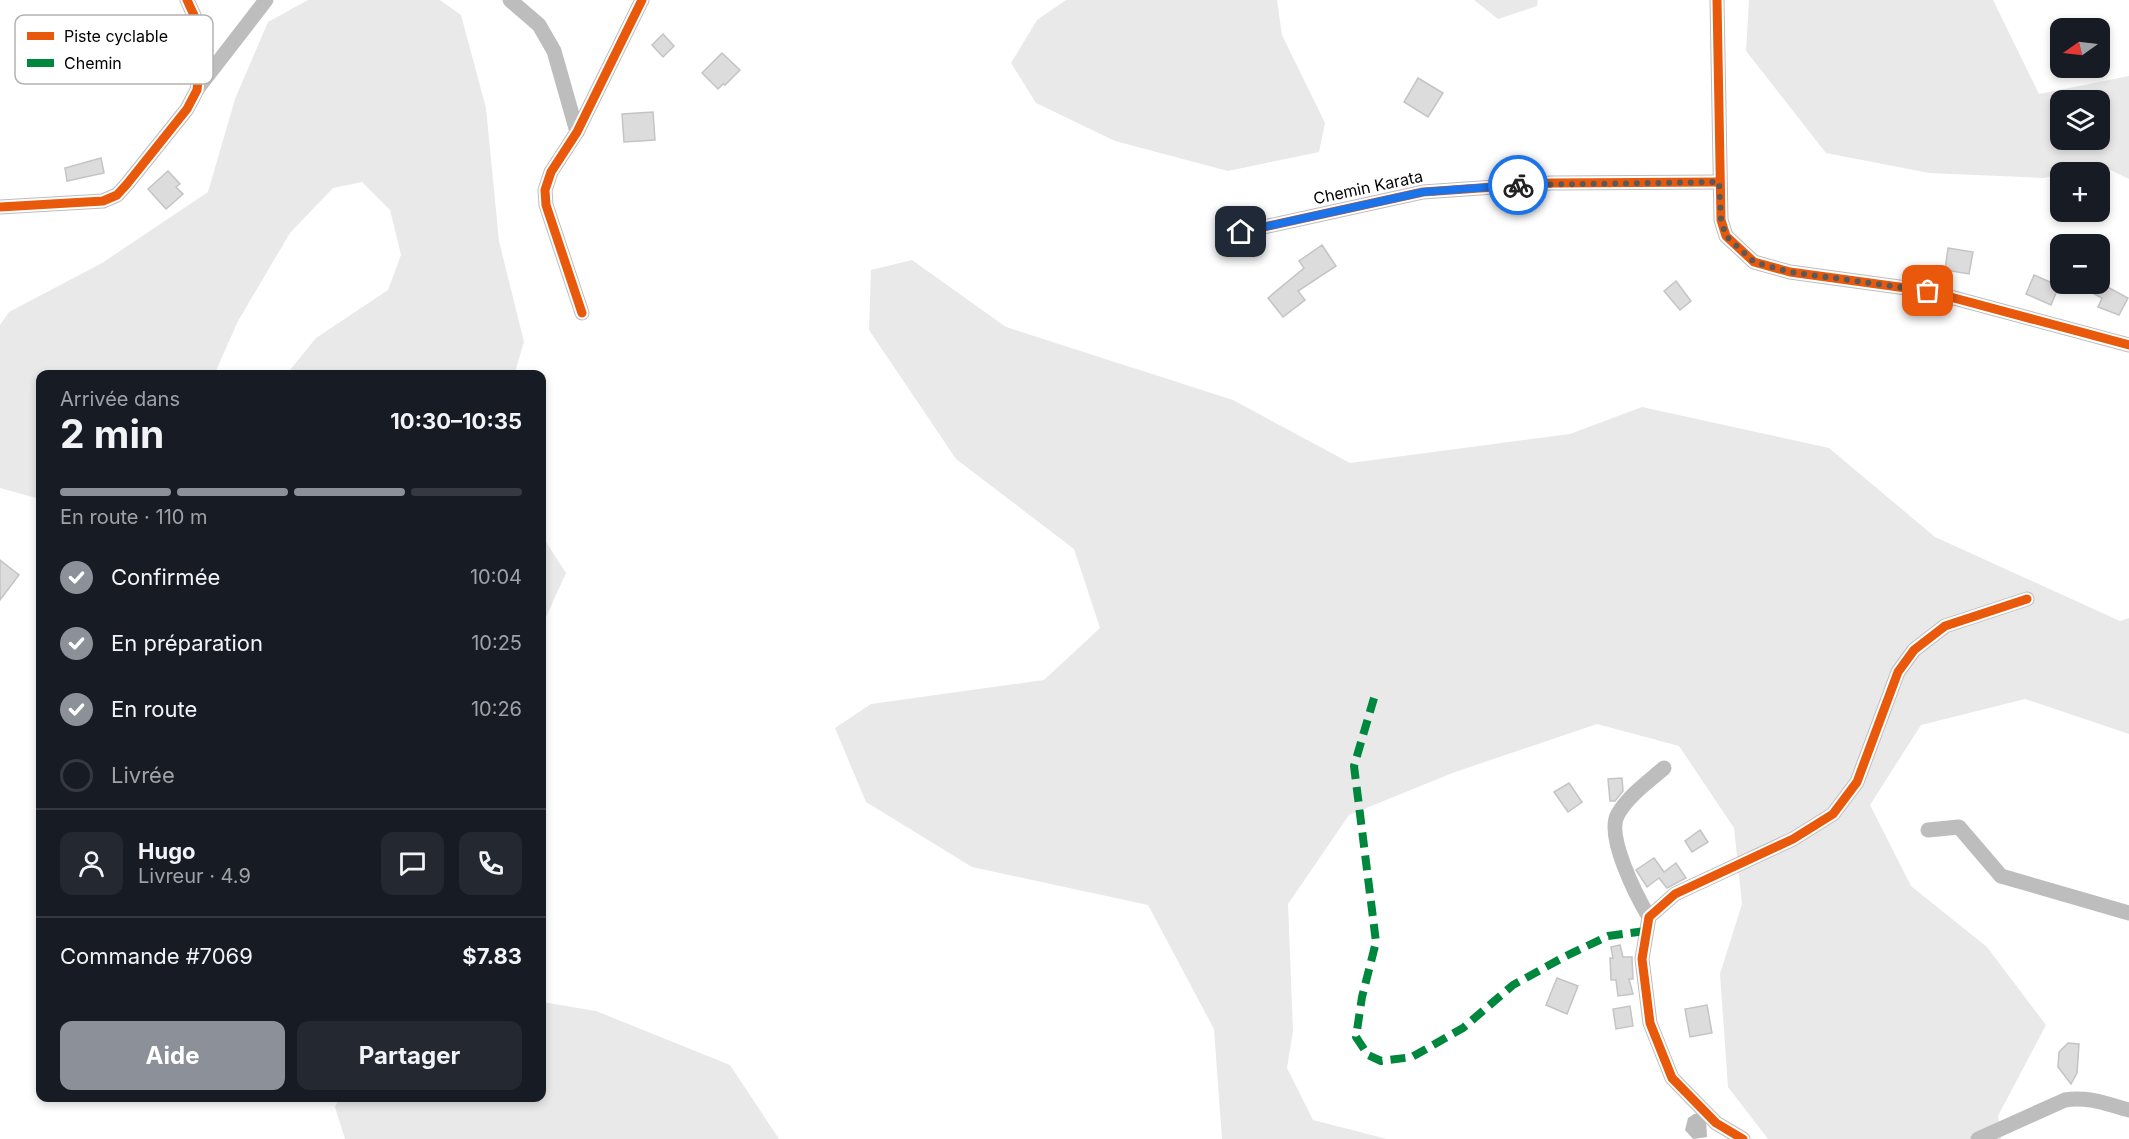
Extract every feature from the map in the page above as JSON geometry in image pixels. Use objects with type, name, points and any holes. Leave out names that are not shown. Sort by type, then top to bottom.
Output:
[{"type":"street","points":[[186,0],[193,15]]},
{"type":"street","points":[[213,69],[266,0]]},
{"type":"street","points":[[510,0],[539,25],[554,51],[577,132]]},
{"type":"street","points":[[582,314],[546,205],[546,198],[551,172],[577,132],[642,0]]},
{"type":"street","points":[[1717,0],[1721,220],[1726,236],[1754,262],[1790,272],[1928,291],[2129,345]]},
{"type":"street","points":[[197,90],[198,84]]},
{"type":"street","points":[[0,207],[103,201],[117,195],[187,109],[202,84]]},
{"type":"street","name":"Chemin Karata","points":[[1241,232],[1423,192],[1552,183],[1719,182]]},
{"type":"street","points":[[1648,917],[1675,894],[1793,839],[1833,814],[1857,782],[1898,672],[1914,650],[1945,626],[2027,599]]},
{"type":"street","points":[[1664,768],[1626,804],[1617,815],[1614,828],[1635,892],[1648,917],[1642,959],[1650,1023],[1672,1078],[1716,1123],[1743,1139]]},
{"type":"street","points":[[1928,830],[1959,827],[2001,876],[2129,913]]},
{"type":"street","points":[[1978,1139],[2065,1100],[2091,1099],[2129,1110]]},
{"type":"shaded area","points":[[308,0],[440,0],[461,15],[486,108],[499,241],[524,342],[516,370],[290,370],[316,338],[388,290],[401,255],[390,210],[362,182],[333,188],[290,233],[238,321],[216,370],[36,370],[36,498],[0,488],[0,325],[9,312],[102,263],[208,192],[235,99],[268,22]]},
{"type":"shaded area","points":[[1066,0],[1277,0],[1282,35],[1325,123],[1319,152],[1228,171],[1115,141],[1036,103],[1011,63],[1037,20]]},
{"type":"shaded area","points":[[1474,0],[1538,0],[1537,6],[1498,19]]},
{"type":"shaded area","points":[[1749,0],[1993,0],[2039,94],[2050,92],[2050,150],[2110,150],[2110,90],[2059,90],[2129,76],[2129,179],[2110,170],[2110,162],[2050,162],[2050,176],[2044,178],[1929,173],[1826,153],[1746,51]]},
{"type":"shaded area","points":[[912,260],[1006,327],[1233,400],[1350,463],[1570,434],[1642,407],[1829,448],[1935,537],[2120,621],[2129,618],[2129,734],[2025,699],[1921,725],[1870,805],[1911,886],[1987,947],[2046,1025],[1998,1116],[2001,1139],[1768,1139],[1728,1087],[1720,974],[1742,904],[1734,828],[1679,746],[1597,724],[1455,772],[1349,815],[1288,904],[1293,1031],[1287,1068],[1313,1120],[1387,1139],[1222,1139],[1214,1029],[1148,905],[972,867],[866,802],[835,728],[871,704],[1044,680],[1100,628],[1074,549],[956,459],[869,330],[871,270]]},
{"type":"shaded area","points":[[546,542],[566,573],[546,617]]},
{"type":"shaded area","points":[[546,1003],[596,1011],[730,1065],[779,1139],[345,1139],[335,1107],[337,1102],[546,1102]]},
{"type":"shaded area","points":[[1703,1112],[1706,1119],[1707,1137],[1693,1139],[1685,1130],[1688,1118]]},
{"type":"building","points":[[663,34],[674,46],[663,57],[652,45]]},
{"type":"building","points":[[722,53],[740,70],[718,89],[702,73]]},
{"type":"building","points":[[1418,78],[1443,93],[1428,117],[1404,102]]},
{"type":"building","points":[[653,112],[655,140],[624,142],[622,114]]},
{"type":"building","points":[[101,158],[104,173],[67,181],[65,168]]},
{"type":"building","points":[[168,171],[180,184],[176,187],[183,194],[166,209],[148,189]]},
{"type":"building","points":[[1322,245],[1336,266],[1298,291],[1305,300],[1283,317],[1268,298],[1304,268],[1299,261]]},
{"type":"building","points":[[1948,248],[1973,252],[1969,274],[1945,270]]},
{"type":"building","points":[[2034,275],[2050,282],[2050,294],[2056,294],[2051,305],[2026,294]]},
{"type":"building","points":[[1676,281],[1691,301],[1680,310],[1664,291]]},
{"type":"building","points":[[2110,288],[2128,298],[2119,315],[2098,307],[2102,298],[2094,294],[2110,294]]},
{"type":"building","points":[[0,560],[19,575],[0,600]]},
{"type":"building","points":[[1622,778],[1623,791],[1615,801],[1610,801],[1608,779]]},
{"type":"building","points":[[1569,783],[1582,802],[1568,812],[1554,792]]},
{"type":"building","points":[[1700,830],[1708,842],[1692,852],[1685,841]]},
{"type":"building","points":[[1654,858],[1664,872],[1676,863],[1686,878],[1667,888],[1659,878],[1647,887],[1636,870]]},
{"type":"building","points":[[1620,945],[1623,957],[1632,957],[1633,979],[1629,979],[1633,994],[1618,996],[1616,980],[1611,980],[1610,958],[1613,958],[1611,947]]},
{"type":"building","points":[[1557,978],[1578,986],[1567,1014],[1546,1005]]},
{"type":"building","points":[[1707,1005],[1712,1033],[1690,1037],[1685,1009]]},
{"type":"building","points":[[1630,1006],[1633,1026],[1616,1029],[1613,1009]]},
{"type":"building","points":[[2068,1043],[2079,1044],[2077,1073],[2071,1084],[2058,1067],[2059,1052]]},
{"type":"marked path","points":[[1374,698],[1354,766],[1376,942],[1362,997],[1356,1037],[1368,1055],[1381,1061],[1412,1057],[1463,1028],[1513,985],[1564,957],[1608,936],[1645,931]]},
{"type":"cycle path","points":[[187,0],[194,15]]},
{"type":"cycle path","points":[[582,313],[546,205],[545,190],[551,172],[577,132],[642,0]]},
{"type":"cycle path","points":[[1717,0],[1721,220],[1726,236],[1754,262],[1790,272],[1928,291],[2129,345]]},
{"type":"cycle path","points":[[0,207],[103,201],[117,195],[187,109],[198,84]]},
{"type":"cycle path","points":[[1241,232],[1423,192],[1552,183],[1719,182]]},
{"type":"cycle path","points":[[1743,1139],[1716,1123],[1672,1078],[1650,1023],[1642,959],[1649,917],[1675,894],[1793,839],[1833,814],[1857,782],[1898,672],[1914,650],[1945,626],[2027,599]]},
{"type":"way so far","points":[[1518,185],[1719,182],[1721,220],[1726,236],[1754,262],[1790,272],[1928,291]]},
{"type":"route","points":[[1241,232],[1423,192],[1518,185]]}]
